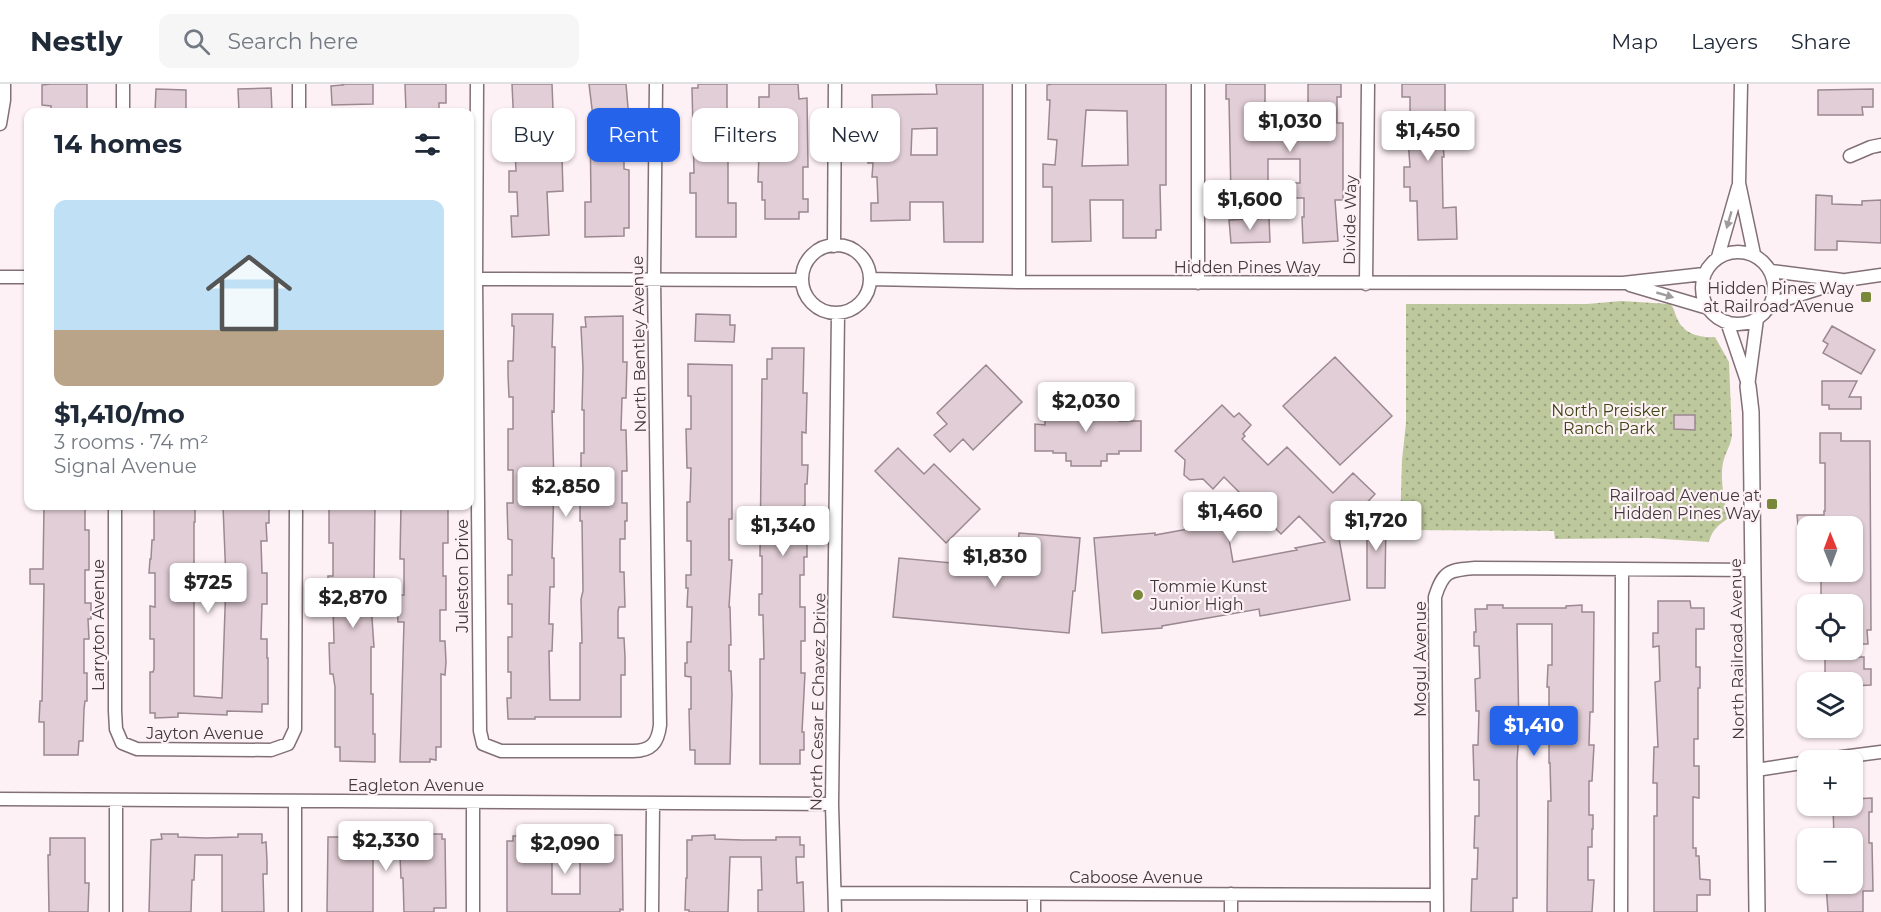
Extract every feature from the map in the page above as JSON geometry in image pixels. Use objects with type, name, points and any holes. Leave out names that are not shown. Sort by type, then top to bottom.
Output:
[{"type":"street","points":[[0,124],[4,84]]},
{"type":"street","points":[[123,84],[123,108]]},
{"type":"street","points":[[299,84],[299,108]]},
{"type":"street","name":"Juleston Drive","points":[[474,230],[477,84]]},
{"type":"street","name":"North Bentley Avenue","points":[[652,745],[659,735],[660,725],[654,279],[656,84]]},
{"type":"street","points":[[834,246],[835,84]]},
{"type":"street","points":[[1019,84],[1019,282]]},
{"type":"street","points":[[1198,84],[1198,283]]},
{"type":"street","name":"Divide Way","points":[[1366,284],[1368,84]]},
{"type":"street","points":[[1741,84],[1739,183],[1754,254]]},
{"type":"street","points":[[1850,156],[1881,145]]},
{"type":"street","points":[[1718,257],[1739,183]]},
{"type":"street","points":[[834,246],[855,251],[863,259],[870,279],[869,289],[864,299],[848,311],[838,313],[820,310],[813,304],[807,297],[802,280],[803,270],[808,260],[824,248],[834,246]]},
{"type":"street","points":[[1729,252],[1754,254],[1766,264],[1775,281],[1775,293],[1771,304],[1765,313],[1747,323],[1737,324],[1716,317],[1708,308],[1703,297],[1704,274],[1718,257],[1729,252]]},
{"type":"street","points":[[1771,271],[1846,280]]},
{"type":"street","name":"Hidden Pines Way","points":[[870,279],[1366,284],[1623,283],[1704,274]]},
{"type":"street","points":[[1771,304],[1846,280],[1881,275]]},
{"type":"street","points":[[0,277],[24,277]]},
{"type":"street","points":[[474,279],[802,280]]},
{"type":"street","name":"Hidden Pines Way","points":[[1623,283],[1708,308]]},
{"type":"street","name":"North Cesar E Chavez Drive","points":[[835,912],[832,804],[838,313]]},
{"type":"street","name":"North Railroad Avenue","points":[[1748,386],[1757,319]]},
{"type":"street","name":"North Railroad Avenue","points":[[1727,322],[1748,386],[1751,412],[1757,912]]},
{"type":"street","name":"Juleston Drive","points":[[474,352],[479,717],[483,744],[501,751],[645,751],[652,745]]},
{"type":"street","name":"Larryton Avenue","points":[[115,510],[114,711],[116,729],[122,743]]},
{"type":"street","name":"Jayton Avenue","points":[[122,743],[137,749],[250,750],[271,750],[288,744],[295,729],[296,510]]},
{"type":"street","name":"Mogul Avenue","points":[[1437,912],[1436,597],[1440,581],[1453,570],[1475,568],[1754,570]]},
{"type":"street","points":[[1621,912],[1622,570]]},
{"type":"street","points":[[1863,754],[1881,752]]},
{"type":"street","points":[[1756,770],[1797,764]]},
{"type":"street","name":"Eagleton Avenue","points":[[0,799],[832,804]]},
{"type":"street","points":[[116,800],[116,912]]},
{"type":"street","points":[[294,912],[295,801]]},
{"type":"street","points":[[473,802],[473,912]]},
{"type":"street","points":[[652,912],[653,804]]},
{"type":"street","name":"Caboose Avenue","points":[[835,893],[1437,895]]},
{"type":"street","points":[[1034,894],[1034,912]]},
{"type":"street","points":[[1231,894],[1231,912]]},
{"type":"green space","name":"North Preisker Ranch Park","points":[[1621,301],[1670,304],[1683,328],[1698,336],[1715,337],[1729,362],[1732,435],[1724,459],[1722,480],[1729,518],[1716,528],[1709,542],[1648,538],[1555,539],[1554,531],[1400,530],[1402,460],[1406,423],[1406,304],[1587,304]]},
{"type":"building","points":[[87,84],[87,108],[51,108],[51,106],[42,105],[42,85]]},
{"type":"building","points":[[373,84],[373,104],[332,105],[331,86]]},
{"type":"building","points":[[405,84],[446,84],[446,103],[439,103],[439,108],[406,108]]},
{"type":"building","points":[[512,84],[552,84],[553,108],[513,108]]},
{"type":"building","points":[[589,84],[626,84],[628,108],[592,108]]},
{"type":"building","points":[[698,84],[727,84],[727,108],[692,108],[692,88],[698,88]]},
{"type":"building","points":[[769,84],[798,84],[799,99],[807,98],[808,167],[803,167],[803,199],[808,199],[808,212],[799,212],[799,219],[765,219],[762,182],[758,182],[759,162],[798,162],[798,108],[759,108],[759,97],[769,97]]},
{"type":"building","points":[[936,84],[983,84],[983,242],[944,242],[943,202],[910,202],[910,220],[871,221],[871,203],[878,203],[877,177],[872,177],[873,163],[868,162],[900,162],[900,108],[872,108],[872,95],[937,94]],"holes":[[[937,128],[937,155],[911,155],[912,129]]]},
{"type":"building","points":[[1166,84],[1166,185],[1160,185],[1161,230],[1156,230],[1156,238],[1123,238],[1123,200],[1090,200],[1091,241],[1052,242],[1052,187],[1043,187],[1043,164],[1055,165],[1057,140],[1048,139],[1050,100],[1047,100],[1047,85]],"holes":[[[1086,110],[1127,111],[1128,165],[1082,166]]]},
{"type":"building","points":[[1226,84],[1265,84],[1265,122],[1308,122],[1308,84],[1341,84],[1341,97],[1337,97],[1337,123],[1343,123],[1343,200],[1335,200],[1338,241],[1303,243],[1304,198],[1294,198],[1294,183],[1300,183],[1300,159],[1268,159],[1268,197],[1231,197],[1229,99],[1226,99]]},
{"type":"building","points":[[1402,84],[1445,84],[1445,112],[1441,112],[1444,157],[1442,157],[1443,208],[1456,207],[1457,239],[1418,240],[1417,201],[1410,201],[1410,187],[1404,187],[1404,167],[1410,167],[1407,124],[1410,124],[1410,97],[1402,97]]},
{"type":"building","points":[[271,88],[272,108],[239,108],[238,89]]},
{"type":"building","points":[[156,89],[186,90],[186,108],[155,108]]},
{"type":"building","points":[[1873,89],[1873,107],[1862,107],[1863,115],[1818,115],[1818,90]]},
{"type":"building","points":[[516,162],[562,162],[563,191],[547,192],[549,235],[512,237],[511,216],[518,216],[517,192],[509,192],[509,171],[516,171]]},
{"type":"building","points":[[591,162],[624,162],[624,169],[629,170],[629,228],[624,228],[624,236],[585,237],[585,202],[591,202]]},
{"type":"building","points":[[694,162],[728,162],[728,203],[736,203],[736,237],[696,237],[696,193],[690,193],[690,173],[694,173]]},
{"type":"building","points":[[1816,195],[1832,196],[1832,204],[1862,205],[1862,201],[1881,200],[1881,243],[1837,241],[1837,250],[1815,250]]},
{"type":"building","points":[[1269,218],[1270,242],[1231,243],[1229,220]]},
{"type":"building","points":[[512,314],[553,314],[552,347],[555,347],[554,412],[552,411],[554,484],[552,558],[554,558],[554,587],[550,587],[549,624],[553,624],[552,651],[549,651],[550,700],[580,700],[583,591],[580,490],[581,453],[584,453],[581,327],[586,327],[585,317],[623,316],[623,362],[627,362],[626,398],[622,398],[621,430],[626,430],[627,471],[622,471],[622,503],[627,503],[627,521],[625,521],[625,539],[620,539],[620,572],[624,572],[625,607],[619,607],[618,611],[618,638],[624,638],[625,657],[625,675],[621,675],[621,717],[508,719],[507,698],[511,698],[511,672],[508,672],[508,637],[512,637],[512,604],[508,604],[508,575],[512,575],[512,540],[508,539],[507,503],[513,503],[513,470],[508,470],[508,429],[513,429],[513,397],[509,397],[508,361],[513,361]]},
{"type":"building","points":[[696,314],[730,315],[730,325],[735,325],[734,342],[695,341]]},
{"type":"building","points":[[1832,326],[1875,350],[1861,374],[1823,353],[1828,344],[1823,341]]},
{"type":"building","points":[[772,348],[804,348],[803,393],[807,393],[806,433],[802,432],[802,465],[808,465],[802,536],[807,537],[807,557],[804,557],[804,575],[800,575],[800,607],[805,607],[805,641],[801,641],[801,673],[805,673],[802,732],[804,732],[804,750],[800,750],[800,764],[760,764],[760,659],[764,659],[763,615],[759,615],[759,594],[762,594],[762,556],[760,556],[762,379],[767,379],[767,359],[772,359]]},
{"type":"building","points":[[1335,357],[1392,416],[1340,465],[1283,406]]},
{"type":"building","points":[[688,364],[732,365],[732,519],[729,519],[729,560],[732,560],[729,607],[731,645],[729,645],[729,671],[731,671],[732,694],[730,764],[695,764],[695,750],[690,750],[691,677],[685,676],[687,642],[691,642],[692,607],[687,607],[688,588],[686,588],[686,575],[691,575],[691,541],[687,541],[687,502],[690,502],[691,468],[687,468],[686,429],[691,429]]},
{"type":"building","points":[[986,365],[1022,402],[973,450],[963,439],[950,452],[934,435],[947,424],[937,413]]},
{"type":"building","points":[[1822,381],[1857,381],[1849,397],[1861,397],[1861,409],[1829,409],[1829,405],[1822,405]]},
{"type":"building","points":[[1045,402],[1094,402],[1094,408],[1119,408],[1119,421],[1141,421],[1141,451],[1119,451],[1119,454],[1107,454],[1107,461],[1101,461],[1101,466],[1071,466],[1071,461],[1066,461],[1066,453],[1035,451],[1035,424],[1045,425]]},
{"type":"building","points":[[1222,405],[1234,417],[1239,413],[1251,425],[1243,434],[1245,436],[1242,439],[1268,465],[1287,447],[1333,493],[1353,473],[1375,494],[1338,533],[1350,600],[1260,616],[1259,609],[1162,626],[1162,628],[1102,633],[1094,538],[1155,533],[1155,535],[1226,522],[1233,562],[1297,550],[1295,548],[1325,542],[1299,516],[1281,534],[1224,477],[1213,489],[1203,479],[1190,480],[1184,475],[1185,460],[1175,451]]},
{"type":"building","points":[[1674,415],[1695,415],[1695,430],[1674,429]]},
{"type":"building","points":[[1820,433],[1841,433],[1841,441],[1870,441],[1871,630],[1867,630],[1868,644],[1863,644],[1863,594],[1821,594],[1821,582],[1863,582],[1863,516],[1797,516],[1824,515],[1825,463],[1820,463]]},
{"type":"building","points":[[898,448],[924,474],[934,464],[980,509],[946,543],[875,471]]},
{"type":"building","points":[[44,510],[85,510],[85,530],[89,530],[89,570],[85,570],[85,603],[91,603],[91,619],[88,619],[89,639],[84,639],[87,701],[85,701],[84,709],[83,741],[79,741],[78,755],[44,755],[44,722],[39,722],[40,701],[42,701],[44,584],[30,584],[30,569],[43,569]]},
{"type":"building","points":[[154,510],[195,510],[194,696],[222,698],[226,580],[223,510],[269,510],[269,523],[266,523],[267,541],[261,541],[262,573],[267,573],[267,604],[262,604],[261,639],[267,639],[268,658],[268,704],[262,704],[262,712],[227,711],[227,715],[178,713],[178,717],[155,718],[155,713],[150,713],[150,672],[154,669],[154,639],[150,639],[150,606],[155,607],[155,573],[149,573],[152,540],[154,540]]},
{"type":"building","points":[[329,510],[375,510],[374,581],[372,581],[372,590],[370,590],[374,647],[371,647],[371,694],[373,694],[375,762],[340,761],[340,747],[335,747],[335,687],[333,674],[330,674],[329,643],[334,643],[333,608],[330,608],[328,589],[328,576],[333,576],[333,543],[329,543]]},
{"type":"building","points":[[401,510],[448,510],[448,543],[443,543],[446,610],[440,610],[440,641],[445,641],[446,662],[445,675],[441,674],[441,747],[436,747],[436,760],[430,759],[430,762],[400,762],[404,622],[398,622],[396,595],[404,595],[404,559],[400,559]]},
{"type":"building","points":[[1367,516],[1386,516],[1385,588],[1367,588]]},
{"type":"building","points":[[1019,533],[1080,538],[1069,633],[893,617],[899,558],[1016,569]]},
{"type":"building","points":[[1658,601],[1690,601],[1691,608],[1704,608],[1704,629],[1696,629],[1696,667],[1700,667],[1700,688],[1698,688],[1698,739],[1694,739],[1694,766],[1699,766],[1699,798],[1693,797],[1693,848],[1696,848],[1696,856],[1699,856],[1700,879],[1710,880],[1710,895],[1697,895],[1697,912],[1654,912],[1654,816],[1657,816],[1657,783],[1653,783],[1654,747],[1658,747],[1655,682],[1660,681],[1659,646],[1653,647],[1653,633],[1658,633]]},
{"type":"building","points":[[1487,605],[1503,605],[1503,608],[1566,608],[1566,606],[1582,605],[1582,612],[1594,612],[1593,712],[1590,712],[1589,745],[1594,745],[1592,781],[1589,781],[1589,815],[1593,815],[1593,829],[1592,847],[1588,847],[1588,880],[1594,880],[1592,912],[1547,912],[1548,801],[1551,801],[1549,687],[1547,687],[1548,665],[1552,665],[1552,624],[1517,624],[1519,731],[1517,898],[1513,898],[1513,912],[1471,912],[1472,879],[1477,879],[1478,848],[1474,848],[1475,816],[1479,816],[1479,780],[1474,780],[1473,745],[1478,745],[1479,711],[1476,711],[1475,679],[1480,678],[1479,646],[1474,646],[1475,609],[1487,609]]},
{"type":"building","points":[[1864,657],[1864,669],[1871,669],[1871,685],[1863,685],[1863,672],[1825,672],[1825,660],[1863,660]]},
{"type":"building","points":[[1863,798],[1872,798],[1872,812],[1869,812],[1869,843],[1872,843],[1873,891],[1863,891],[1863,828],[1834,828],[1833,816],[1863,816]]},
{"type":"building","points":[[161,834],[206,838],[262,834],[262,843],[266,842],[267,861],[267,874],[263,874],[264,912],[222,912],[222,855],[195,855],[191,912],[149,912],[151,840],[162,839]]},
{"type":"building","points":[[340,834],[357,834],[357,838],[418,838],[418,834],[442,834],[442,839],[445,839],[446,908],[434,908],[434,912],[404,912],[400,856],[373,856],[373,912],[327,912],[328,837],[341,837]]},
{"type":"building","points":[[598,835],[622,835],[623,910],[620,909],[620,912],[507,912],[507,841],[513,841],[513,836],[535,836],[535,840],[598,840]],"holes":[[[552,857],[580,857],[580,894],[552,894]]]},
{"type":"building","points":[[715,835],[715,839],[742,840],[800,837],[800,845],[804,845],[804,857],[796,857],[797,883],[803,882],[804,912],[758,912],[758,890],[762,890],[761,857],[730,857],[728,912],[689,912],[685,910],[687,840],[692,840],[692,836]]},
{"type":"building","points":[[50,838],[85,838],[85,883],[89,883],[88,912],[49,912]]},
{"type":"building","points":[[1827,894],[1863,894],[1863,912],[1828,912]]},
{"type":"place","name":"Hidden Pines Way at Railroad Avenue","points":[[1866,297]]},
{"type":"place","name":"Railroad Avenue at Hidden Pines Way","points":[[1772,504]]},
{"type":"place","name":"Tommie Kunst Junior High","points":[[1138,595]]}]
